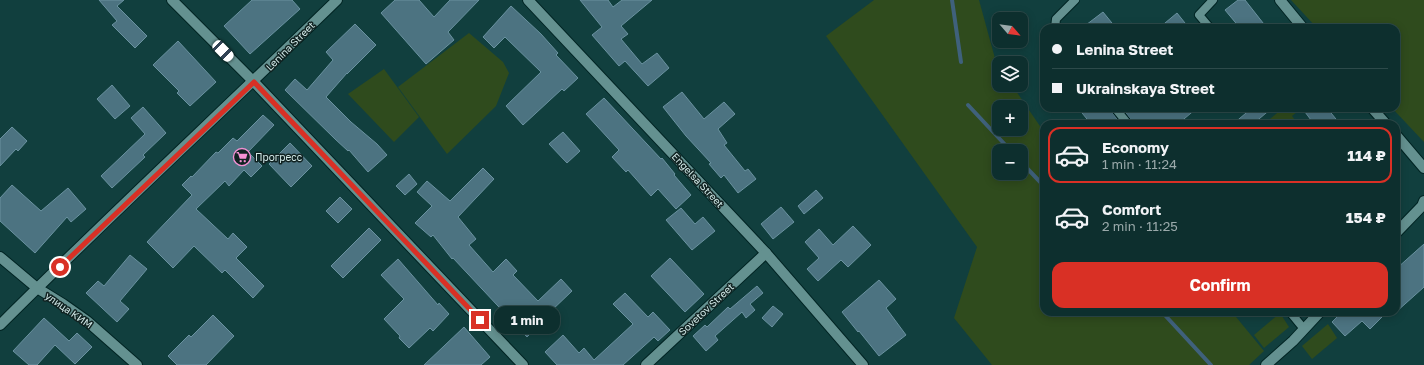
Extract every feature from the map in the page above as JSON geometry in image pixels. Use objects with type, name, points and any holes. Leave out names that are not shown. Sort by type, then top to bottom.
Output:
[{"type":"street","points":[[172,0],[254,82],[523,365]]},
{"type":"street","name":"Lenina Street","points":[[0,325],[254,82],[336,0]]},
{"type":"street","name":"Engelsa Street","points":[[528,0],[766,253],[863,365]]},
{"type":"street","points":[[1280,0],[1300,24]]},
{"type":"street","points":[[1376,112],[1382,120]]},
{"type":"street","points":[[1400,140],[1424,168]]},
{"type":"street","points":[[1400,229],[1422,206],[1424,201]]},
{"type":"street","name":"Sovetov Street","points":[[646,365],[766,253]]},
{"type":"street","name":"улица КИМ","points":[[0,257],[37,288],[87,321],[137,365]]},
{"type":"street","points":[[1266,365],[1316,316]]},
{"type":"lane","points":[[1055,24],[1056,19],[1075,0]]},
{"type":"lane","points":[[1207,24],[1199,15],[1213,0]]},
{"type":"lane","points":[[1118,112],[1125,120]]},
{"type":"lane","points":[[1293,316],[1304,329]]},
{"type":"green space","points":[[874,0],[979,0],[994,56],[992,56],[992,92],[1017,92],[1022,100],[992,100],[992,136],[1028,136],[1028,108],[1040,126],[1040,316],[1235,316],[1264,351],[1249,365],[992,365],[954,318],[977,247],[826,36]]},
{"type":"green space","points":[[1291,0],[1424,0],[1424,142],[1396,112],[1400,112],[1400,24],[1313,24]]},
{"type":"green space","points":[[469,33],[503,62],[509,73],[496,106],[447,154],[398,87]]},
{"type":"green space","points":[[384,69],[419,117],[394,142],[348,94]]},
{"type":"green space","points":[[1278,112],[1297,112],[1292,116],[1295,120],[1269,120]]},
{"type":"green space","points":[[1276,316],[1282,316],[1289,327],[1264,348],[1254,335]]},
{"type":"green space","points":[[1328,324],[1337,338],[1312,359],[1302,346]]},
{"type":"building","points":[[99,0],[124,0],[117,6],[147,36],[135,48],[112,25],[117,21]]},
{"type":"building","points":[[252,0],[292,0],[300,9],[250,54],[224,26]]},
{"type":"building","points":[[395,0],[419,0],[434,17],[450,0],[479,0],[448,32],[454,40],[426,64],[381,13]]},
{"type":"building","points":[[580,0],[608,0],[613,7],[622,0],[652,0],[621,26],[628,34],[621,39],[642,64],[657,53],[669,68],[648,86],[625,61],[619,66],[592,35],[602,27]]},
{"type":"building","points":[[1238,0],[1245,0],[1264,24],[1237,24],[1225,10]]},
{"type":"building","points":[[511,6],[541,34],[558,53],[556,55],[578,78],[564,91],[562,89],[523,125],[506,106],[541,72],[505,37],[494,48],[483,37]]},
{"type":"building","points":[[1103,12],[1113,24],[1087,24]]},
{"type":"building","points":[[1177,13],[1186,24],[1164,24]]},
{"type":"building","points":[[355,24],[376,45],[347,73],[326,97],[387,155],[368,172],[349,150],[348,151],[335,139],[285,90],[295,79],[307,90],[333,60],[326,52]]},
{"type":"building","points":[[178,41],[216,82],[190,106],[177,93],[179,91],[153,65]]},
{"type":"building","points":[[112,85],[130,106],[115,119],[97,99]]},
{"type":"building","points":[[682,92],[704,119],[724,102],[735,114],[718,129],[727,143],[724,145],[745,171],[748,169],[756,179],[738,193],[724,175],[721,178],[709,164],[711,163],[686,136],[663,107]]},
{"type":"building","points":[[604,98],[661,159],[662,158],[691,195],[676,209],[658,189],[651,196],[628,170],[626,172],[612,157],[619,150],[586,114]]},
{"type":"building","points":[[143,107],[166,133],[143,155],[145,157],[112,188],[101,176],[145,134],[131,118]]},
{"type":"building","points":[[1081,112],[1112,112],[1118,120],[1088,120]]},
{"type":"building","points":[[1125,112],[1192,112],[1183,120],[1131,120]]},
{"type":"building","points":[[1247,112],[1267,112],[1258,120],[1238,120]]},
{"type":"building","points":[[1305,112],[1330,112],[1337,120],[1311,120]]},
{"type":"building","points":[[263,115],[274,125],[248,152],[262,166],[251,177],[244,170],[229,186],[225,181],[196,209],[228,239],[233,233],[247,247],[236,258],[264,286],[253,298],[225,270],[222,273],[194,246],[173,268],[147,242],[192,195],[182,185],[191,176],[192,177],[216,152],[218,153],[233,138],[237,141]]},
{"type":"building","points":[[12,127],[27,141],[18,151],[16,149],[0,166],[0,139]]},
{"type":"building","points":[[563,132],[580,151],[567,163],[549,144]]},
{"type":"building","points":[[290,143],[312,166],[291,187],[269,164]]},
{"type":"building","points":[[483,168],[494,179],[458,217],[476,239],[469,245],[493,272],[506,259],[517,271],[513,275],[538,301],[561,279],[572,291],[527,337],[453,258],[452,259],[433,235],[431,237],[415,223],[432,206],[417,192],[427,181],[450,201]]},
{"type":"building","points":[[409,174],[417,184],[405,195],[396,186]]},
{"type":"building","points":[[12,185],[41,211],[68,188],[86,209],[71,222],[67,217],[35,253],[0,221],[0,198]]},
{"type":"building","points":[[816,190],[823,198],[804,214],[798,206]]},
{"type":"building","points":[[340,197],[352,209],[338,223],[326,211]]},
{"type":"building","points":[[781,207],[794,222],[773,239],[761,224]]},
{"type":"building","points":[[681,208],[695,224],[703,217],[715,231],[692,250],[666,220]]},
{"type":"building","points":[[853,226],[871,245],[848,267],[841,260],[818,281],[807,269],[819,258],[805,242],[819,229],[833,245]]},
{"type":"building","points":[[369,228],[381,240],[343,278],[331,266]]},
{"type":"building","points":[[1424,244],[1424,287],[1400,308],[1400,265]]},
{"type":"building","points":[[130,255],[147,269],[120,301],[129,309],[117,322],[86,293],[98,281],[104,286]]},
{"type":"building","points":[[670,258],[704,294],[685,312],[651,276]]},
{"type":"building","points":[[398,259],[438,305],[439,303],[449,314],[433,331],[430,328],[409,348],[384,319],[404,299],[381,275]]},
{"type":"building","points":[[879,280],[896,299],[886,308],[906,335],[879,356],[842,312]]},
{"type":"building","points":[[757,286],[763,293],[750,304],[755,310],[746,318],[742,312],[715,336],[718,340],[706,351],[693,336],[705,325],[707,327],[728,307],[730,309]]},
{"type":"building","points":[[625,293],[648,317],[653,312],[670,330],[658,341],[654,337],[623,365],[557,365],[545,352],[563,335],[579,353],[584,348],[594,360],[633,324],[613,304]]},
{"type":"building","points":[[773,306],[783,314],[772,327],[762,318]]},
{"type":"building","points":[[213,315],[234,336],[206,365],[177,365],[168,356],[189,335],[191,337]]},
{"type":"building","points":[[1338,316],[1383,316],[1370,329],[1362,321],[1345,336],[1332,322]]},
{"type":"building","points":[[44,318],[69,341],[77,333],[92,347],[75,364],[55,345],[37,365],[29,365],[13,351]]},
{"type":"building","points":[[464,327],[490,357],[481,365],[424,365]]},
{"type":"waterway","points":[[952,0],[961,62]]},
{"type":"waterway","points":[[968,105],[1004,144]]},
{"type":"waterway","points":[[1028,169],[1040,182]]},
{"type":"waterway","points":[[1166,316],[1211,365]]},
{"type":"place","name":"Прогресс","points":[[242,157]]},
{"type":"route","points":[[60,267],[254,82],[480,320]]}]
